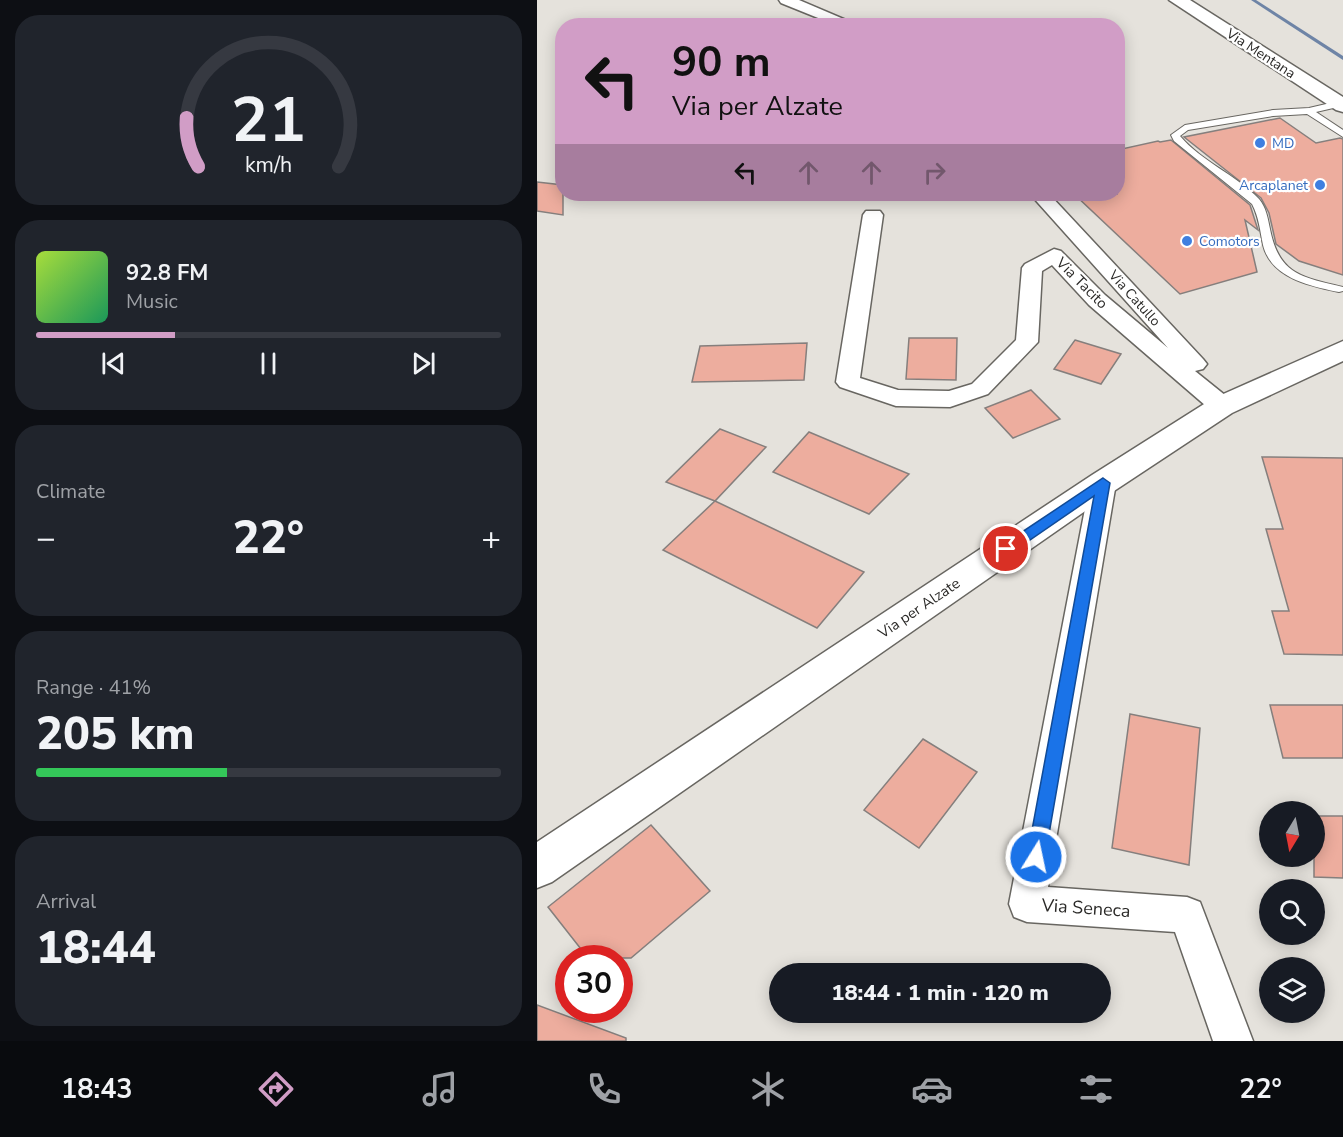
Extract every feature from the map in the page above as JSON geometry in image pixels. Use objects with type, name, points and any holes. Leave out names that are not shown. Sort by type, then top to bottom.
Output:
[{"type":"street","points":[[786,0],[832,18]]},
{"type":"street","name":"Via Mentana","points":[[1178,0],[1341,105]]},
{"type":"street","name":"Via Catullo","points":[[1045,201],[1226,404]]},
{"type":"street","name":"Via Tacito","points":[[873,215],[849,382],[896,398],[950,399],[980,389],[1027,342],[1032,268],[1054,255],[1097,300],[1226,404]]},
{"type":"street","name":"Via per Alzate","points":[[537,867],[1103,483],[1226,404],[1343,350]]},
{"type":"street","name":"Via Seneca","points":[[1103,483],[1027,904],[1187,915],[1233,1041]]},
{"type":"lane","points":[[1341,105],[1309,111],[1273,113],[1196,126],[1178,131],[1175,135],[1177,139],[1256,202],[1260,209],[1270,250],[1279,264],[1292,274],[1315,284],[1342,291]]},
{"type":"lane","points":[[1309,111],[1343,134]]},
{"type":"building","points":[[1280,118],[1316,143],[1343,139],[1343,275],[1299,261],[1276,244],[1269,213],[1261,198],[1184,137]]},
{"type":"building","name":"Comotors","points":[[1171,140],[1250,205],[1258,230],[1245,220],[1257,272],[1180,294],[1081,201],[1125,201],[1125,148]]},
{"type":"building","points":[[537,182],[555,184],[555,201],[563,201],[563,215],[537,211]]},
{"type":"building","points":[[909,338],[957,338],[956,380],[906,379]]},
{"type":"building","points":[[1075,340],[1121,354],[1101,384],[1054,369]]},
{"type":"building","points":[[807,343],[804,380],[692,382],[700,346]]},
{"type":"building","points":[[1031,390],[1060,419],[1013,438],[985,408]]},
{"type":"building","points":[[720,429],[766,447],[715,501],[666,482]]},
{"type":"building","points":[[809,432],[909,474],[869,514],[773,472]]},
{"type":"building","points":[[1262,457],[1343,458],[1343,655],[1284,654],[1272,611],[1289,611],[1266,529],[1283,529]]},
{"type":"building","points":[[715,501],[864,572],[817,628],[663,550]]},
{"type":"building","points":[[1270,705],[1343,705],[1343,758],[1283,758]]},
{"type":"building","points":[[1130,714],[1200,728],[1189,865],[1112,848]]},
{"type":"building","points":[[923,739],[977,772],[919,848],[864,810]]},
{"type":"building","points":[[1325,816],[1343,816],[1343,878],[1314,877],[1314,867],[1325,867]]},
{"type":"building","points":[[651,825],[710,891],[633,956],[633,945],[578,945],[548,907]]},
{"type":"building","points":[[537,1005],[555,1012],[555,1023],[586,1023],[626,1038],[626,1041],[537,1041]]},
{"type":"waterway","points":[[1253,0],[1343,58]]},
{"type":"place","name":"MD","points":[[1260,143]]},
{"type":"place","name":"Arcaplanet","points":[[1320,185]]},
{"type":"place","name":"Comotors","points":[[1187,241]]},
{"type":"route","points":[[1006,549],[1103,483],[1036,857]]}]
